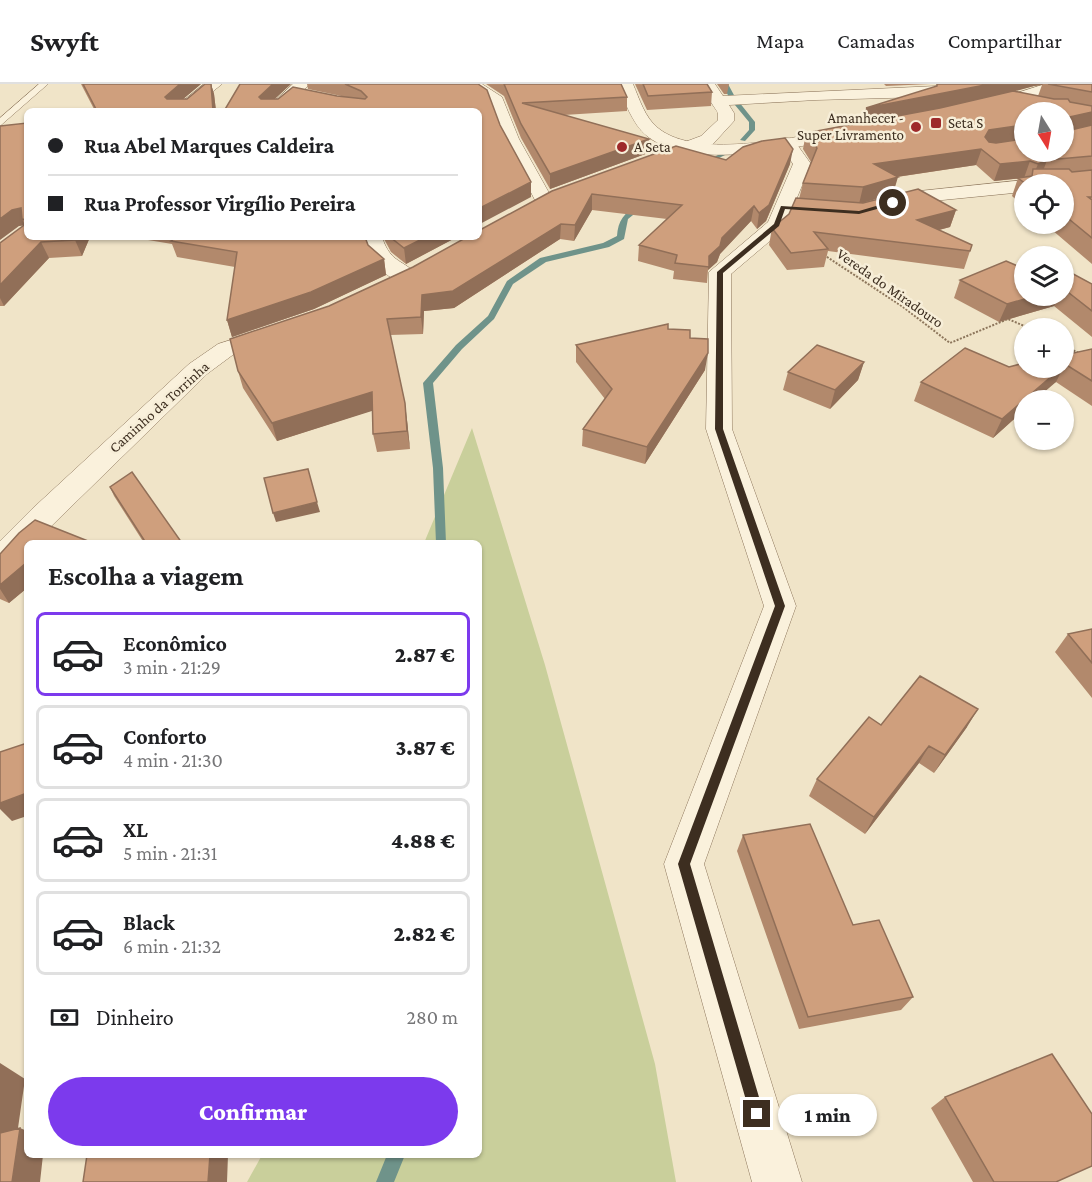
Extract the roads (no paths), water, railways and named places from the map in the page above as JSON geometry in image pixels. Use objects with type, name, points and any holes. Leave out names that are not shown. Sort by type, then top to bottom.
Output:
[{"type":"street","points":[[183,108],[214,84]]},
{"type":"street","points":[[472,84],[496,100],[512,139],[544,200]]},
{"type":"street","points":[[625,84],[641,117],[652,131],[667,140],[690,147],[723,149],[787,143],[868,129]]},
{"type":"street","points":[[634,168],[707,140],[726,121],[726,113],[707,84]]},
{"type":"street","points":[[719,101],[816,95],[960,91],[971,84]]},
{"type":"street","points":[[973,111],[1012,101],[1061,84]]},
{"type":"street","points":[[275,108],[297,88],[315,97]]},
{"type":"street","points":[[1012,101],[1017,102]]},
{"type":"street","points":[[777,1182],[684,864],[780,606],[719,429],[720,272],[789,214],[802,164],[787,143]]},
{"type":"street","points":[[869,209],[910,198],[1014,187]]},
{"type":"street","points":[[525,210],[566,192]]},
{"type":"street","points":[[373,240],[379,257],[406,276]]},
{"type":"street","name":"Caminho da Torrinha","points":[[0,560],[42,516],[198,369],[226,349],[301,324]]},
{"type":"lane","points":[[0,123],[44,84]]},
{"type":"waterway","points":[[725,84],[732,98],[752,122],[752,130],[743,140]]},
{"type":"waterway","points":[[703,164],[722,155]]},
{"type":"waterway","points":[[441,540],[438,468],[428,383],[459,347],[491,317],[510,283],[543,260],[606,245],[621,237],[625,218],[640,207]]},
{"type":"waterway","points":[[385,1182],[395,1158]]},
{"type":"place","name":"Seta S","points":[[936,123]]},
{"type":"place","name":"Amanhecer - Super Livramento","points":[[916,127]]},
{"type":"place","name":"A Seta","points":[[622,147]]}]
